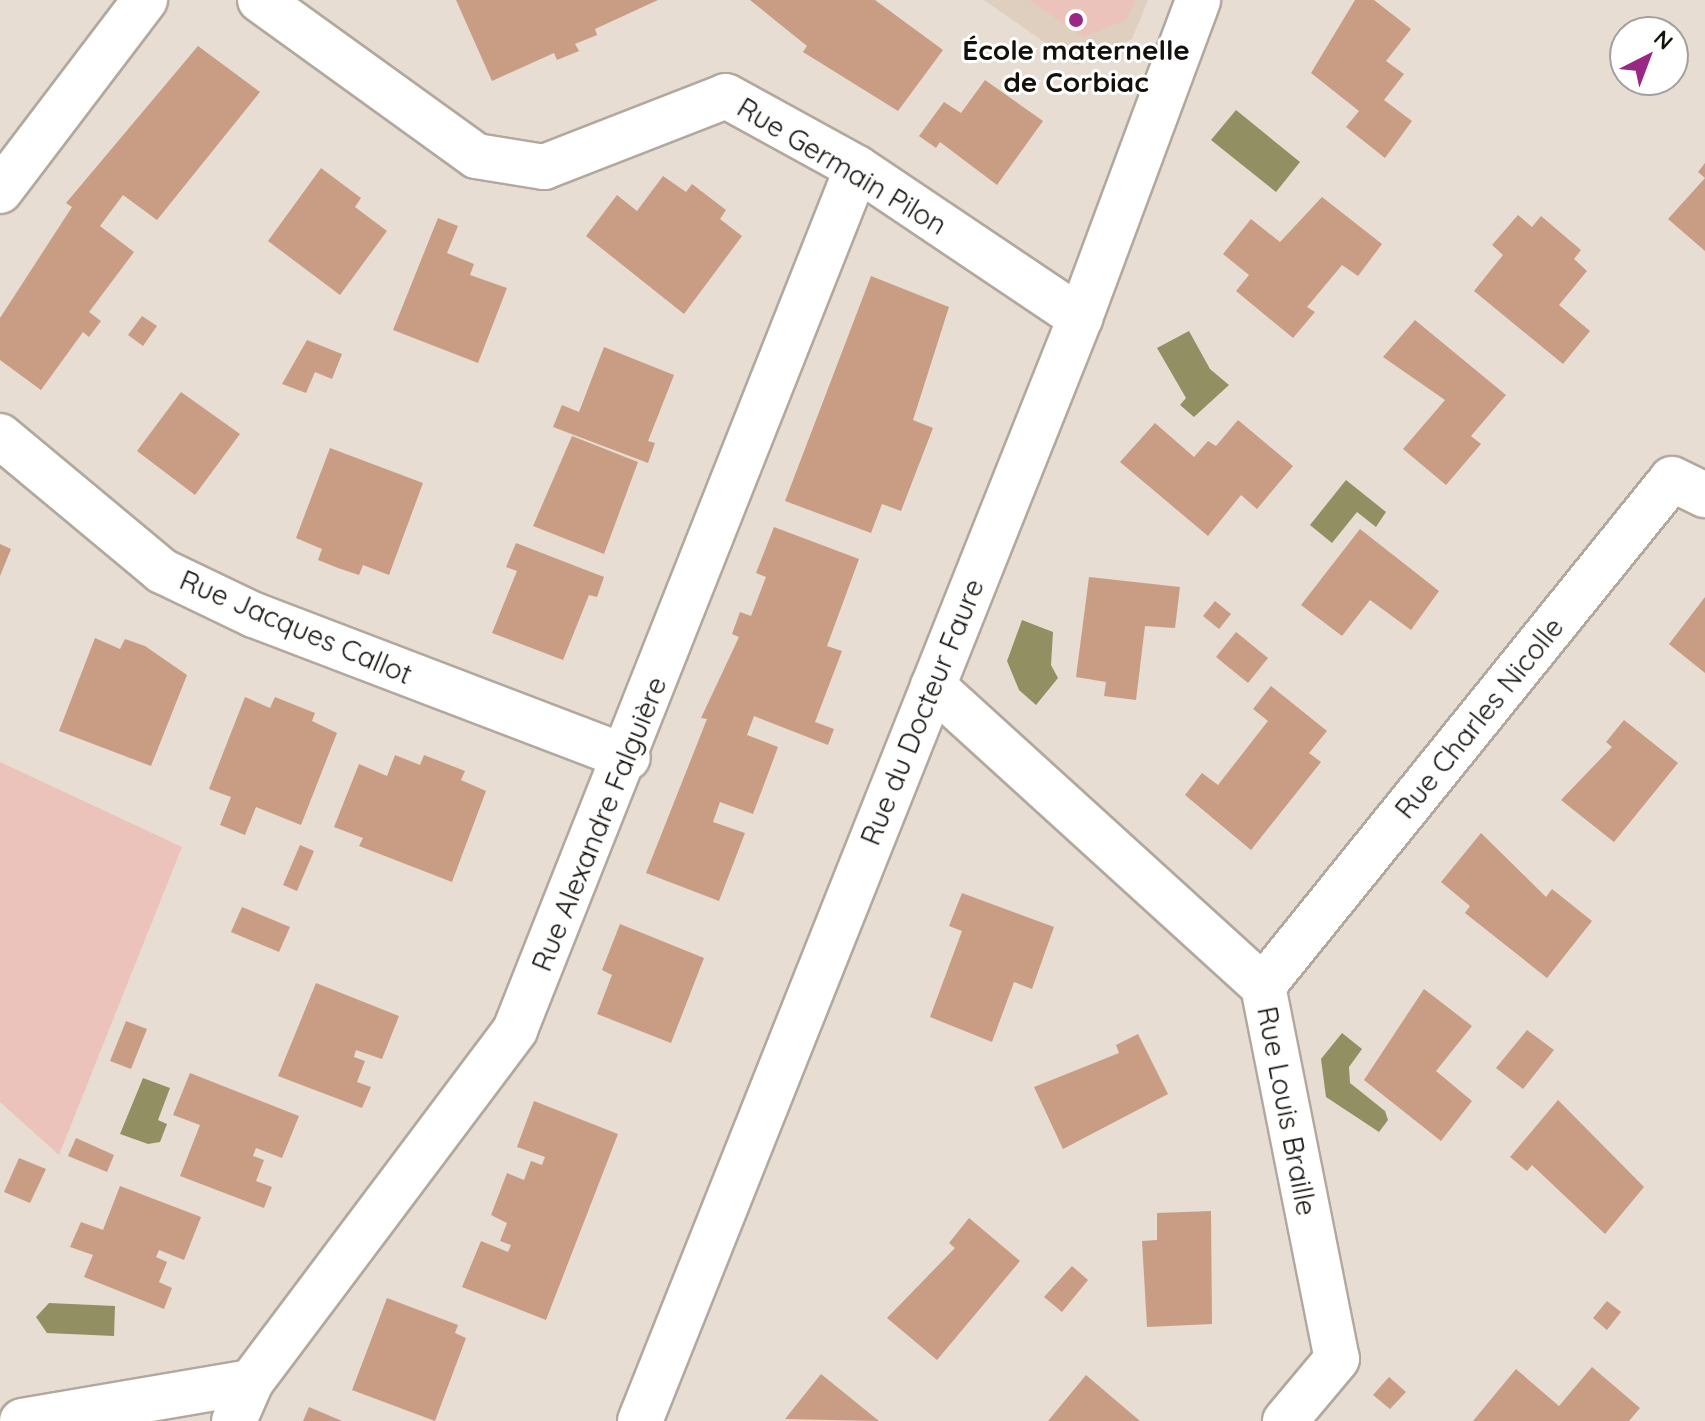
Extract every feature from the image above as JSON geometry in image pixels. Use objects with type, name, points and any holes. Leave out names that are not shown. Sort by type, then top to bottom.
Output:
[{"type":"street","points":[[0,191],[145,0]]},
{"type":"street","name":"Rue Germain Pilon","points":[[260,0],[476,156],[544,167],[726,96],[857,168],[1080,318]]},
{"type":"street","name":"Rue du Docteur Faure","points":[[640,1421],[1080,318],[1198,0]]},
{"type":"street","name":"Rue Alexandre Falguière","points":[[242,1402],[515,1030],[628,758],[857,168]]},
{"type":"street","name":"Rue Jacques Callot","points":[[0,436],[162,571],[254,615],[628,758]]},
{"type":"street","name":"Rue Charles Nicolle","points":[[1263,986],[1672,479],[1705,495]]},
{"type":"street","name":"Rue Louis Braille","points":[[933,686],[1263,986],[1337,1359],[1285,1421]]},
{"type":"street","points":[[22,1421],[242,1402]]},
{"type":"shaded area","name":"École maternelle de Corbiac","points":[[984,0],[1148,0],[1132,39],[1077,65]]},
{"type":"shaded area","points":[[1029,0],[1135,0],[1126,20],[1083,37]]},
{"type":"shaded area","points":[[1236,110],[1300,162],[1276,192],[1211,140]]},
{"type":"shaded area","points":[[1189,331],[1210,369],[1229,385],[1194,417],[1180,405],[1186,398],[1157,348]]},
{"type":"shaded area","points":[[1346,480],[1386,512],[1376,527],[1357,512],[1332,543],[1310,525]]},
{"type":"shaded area","points":[[1022,620],[1053,632],[1051,665],[1058,678],[1036,705],[1019,690],[1007,661]]},
{"type":"shaded area","points":[[0,762],[182,847],[59,1155],[0,1102]]},
{"type":"shaded area","points":[[1342,1033],[1362,1049],[1349,1067],[1350,1083],[1385,1111],[1388,1120],[1379,1132],[1326,1097],[1321,1059]]},
{"type":"shaded area","points":[[143,1078],[170,1088],[158,1120],[167,1124],[160,1142],[148,1144],[120,1134]]},
{"type":"shaded area","points":[[49,1303],[115,1306],[114,1336],[47,1333],[36,1317]]},
{"type":"building","points":[[456,0],[658,0],[595,29],[597,35],[575,44],[579,51],[557,60],[554,53],[492,81]]},
{"type":"building","points":[[750,0],[875,0],[943,50],[898,111],[803,52],[807,46]]},
{"type":"building","points":[[1355,0],[1374,0],[1411,29],[1386,61],[1404,74],[1384,100],[1412,121],[1385,158],[1346,127],[1359,111],[1311,73]]},
{"type":"building","points":[[198,46],[260,92],[157,220],[123,195],[100,226],[134,252],[89,312],[101,321],[89,337],[83,332],[41,390],[0,360],[0,318],[72,207],[66,203]]},
{"type":"building","points":[[985,80],[1043,121],[997,185],[940,142],[936,148],[919,136],[944,102],[961,113]]},
{"type":"building","points":[[1705,163],[1705,178],[1698,172]]},
{"type":"building","points":[[321,168],[361,198],[355,207],[387,231],[340,295],[268,241]]},
{"type":"building","points":[[663,176],[686,192],[692,184],[726,210],[720,219],[742,236],[684,314],[586,236],[617,195],[637,211]]},
{"type":"building","points":[[1705,178],[1705,251],[1668,219]]},
{"type":"building","points":[[1322,197],[1382,244],[1358,276],[1342,265],[1307,307],[1315,312],[1293,338],[1236,291],[1249,275],[1223,254],[1251,219],[1280,242]]},
{"type":"building","points":[[1518,215],[1532,227],[1541,216],[1581,250],[1574,259],[1587,271],[1559,305],[1590,331],[1563,364],[1474,291],[1503,255],[1492,245]]},
{"type":"building","points":[[438,218],[458,226],[447,253],[474,264],[470,275],[507,288],[478,363],[393,330]]},
{"type":"building","points":[[871,276],[949,307],[913,420],[933,428],[901,511],[882,504],[871,533],[785,501]]},
{"type":"building","points":[[142,316],[157,326],[143,346],[128,335]]},
{"type":"building","points":[[1415,320],[1506,395],[1471,436],[1481,444],[1446,485],[1403,449],[1445,400],[1383,357]]},
{"type":"building","points":[[307,340],[342,354],[332,379],[315,372],[306,393],[282,384]]},
{"type":"building","points":[[604,347],[674,375],[648,441],[655,443],[648,463],[553,427],[562,405],[579,412]]},
{"type":"building","points":[[181,392],[240,434],[195,495],[137,451]]},
{"type":"building","points":[[1238,420],[1293,466],[1257,509],[1241,495],[1208,536],[1120,462],[1155,423],[1194,457],[1208,441],[1216,446]]},
{"type":"building","points":[[572,436],[638,462],[604,554],[533,526]]},
{"type":"building","points":[[330,448],[423,483],[389,575],[363,565],[359,575],[338,568],[318,560],[322,549],[296,538]]},
{"type":"building","points":[[774,527],[859,559],[827,646],[842,651],[815,722],[834,729],[828,745],[754,716],[747,735],[778,747],[753,814],[720,802],[713,822],[745,833],[719,901],[646,873],[707,719],[701,718],[739,637],[732,634],[740,612],[751,616],[766,577],[756,573]]},
{"type":"building","points":[[1360,529],[1439,591],[1411,630],[1370,600],[1342,636],[1301,605]]},
{"type":"building","points":[[516,543],[604,577],[597,597],[589,595],[563,660],[492,633],[517,571],[506,567]]},
{"type":"building","points":[[0,544],[11,549],[0,576]]},
{"type":"building","points":[[1089,577],[1180,587],[1175,628],[1145,626],[1136,700],[1104,696],[1106,682],[1076,677]]},
{"type":"building","points":[[1705,597],[1705,673],[1669,644]]},
{"type":"building","points":[[1215,601],[1231,614],[1219,629],[1203,616]]},
{"type":"building","points":[[1236,632],[1268,658],[1248,683],[1216,657]]},
{"type":"building","points":[[95,638],[120,649],[125,639],[145,646],[187,675],[151,766],[59,731]]},
{"type":"building","points":[[1271,686],[1327,731],[1309,753],[1321,762],[1251,850],[1185,795],[1202,773],[1218,785],[1268,721],[1253,709]]},
{"type":"building","points":[[245,697],[270,708],[275,697],[315,713],[312,721],[337,733],[301,825],[256,807],[245,835],[220,825],[231,797],[209,789]]},
{"type":"building","points":[[1624,720],[1678,763],[1614,842],[1561,800],[1612,747],[1606,742]]},
{"type":"building","points":[[395,755],[420,765],[424,755],[465,771],[461,780],[486,791],[452,882],[359,846],[363,838],[334,827],[359,764],[387,776]]},
{"type":"building","points":[[1481,833],[1546,897],[1552,889],[1592,921],[1547,978],[1465,913],[1470,906],[1441,882]]},
{"type":"building","points":[[300,845],[314,851],[297,891],[283,885]]},
{"type":"building","points":[[962,893],[1054,927],[1032,989],[1014,982],[992,1042],[930,1017],[962,931],[949,926]]},
{"type":"building","points":[[242,907],[290,927],[279,952],[231,932]]},
{"type":"building","points":[[620,924],[704,958],[671,1043],[597,1014],[612,975],[602,970]]},
{"type":"building","points":[[316,983],[399,1016],[382,1059],[356,1050],[354,1057],[365,1061],[357,1082],[371,1087],[362,1108],[278,1076]]},
{"type":"building","points":[[1424,989],[1472,1026],[1436,1071],[1472,1101],[1441,1141],[1364,1080]]},
{"type":"building","points":[[126,1021],[147,1029],[131,1069],[110,1061]]},
{"type":"building","points":[[1527,1030],[1554,1050],[1523,1089],[1496,1068]]},
{"type":"building","points":[[1138,1034],[1168,1094],[1063,1149],[1034,1087],[1119,1053],[1116,1045]]},
{"type":"building","points":[[190,1073],[299,1116],[282,1158],[256,1148],[253,1156],[264,1160],[256,1181],[272,1187],[264,1208],[180,1176],[200,1125],[173,1115]]},
{"type":"building","points":[[1558,1100],[1644,1187],[1605,1234],[1532,1165],[1527,1171],[1510,1157]]},
{"type":"building","points":[[534,1101],[618,1134],[546,1320],[462,1287],[481,1241],[508,1252],[511,1245],[500,1241],[507,1223],[491,1215],[507,1173],[524,1180],[531,1161],[542,1165],[545,1157],[517,1147]]},
{"type":"building","points":[[76,1138],[114,1155],[107,1172],[68,1156]]},
{"type":"building","points":[[19,1158],[46,1169],[30,1203],[4,1192]]},
{"type":"building","points":[[120,1186],[201,1217],[184,1260],[159,1250],[156,1257],[167,1262],[159,1282],[172,1288],[164,1309],[84,1277],[93,1255],[70,1247],[81,1222],[103,1230]]},
{"type":"building","points":[[1211,1211],[1212,1324],[1147,1327],[1142,1241],[1157,1240],[1157,1213]]},
{"type":"building","points":[[969,1218],[1020,1261],[937,1360],[887,1318],[955,1248],[949,1243]]},
{"type":"building","points":[[1072,1266],[1088,1280],[1062,1312],[1044,1297]]},
{"type":"building","points":[[387,1298],[458,1325],[455,1333],[466,1338],[435,1421],[352,1390]]},
{"type":"building","points":[[1607,1301],[1621,1312],[1607,1330],[1593,1318]]},
{"type":"building","points":[[1592,1367],[1640,1408],[1629,1421],[1473,1421],[1516,1369],[1559,1406]]},
{"type":"building","points":[[821,1374],[879,1421],[785,1419]]},
{"type":"building","points":[[1086,1375],[1140,1421],[1048,1421]]},
{"type":"building","points":[[1389,1377],[1406,1392],[1390,1409],[1373,1395]]},
{"type":"building","points":[[309,1407],[342,1421],[303,1421]]},
{"type":"place","name":"École maternelle de Corbiac","points":[[1076,20]]}]
